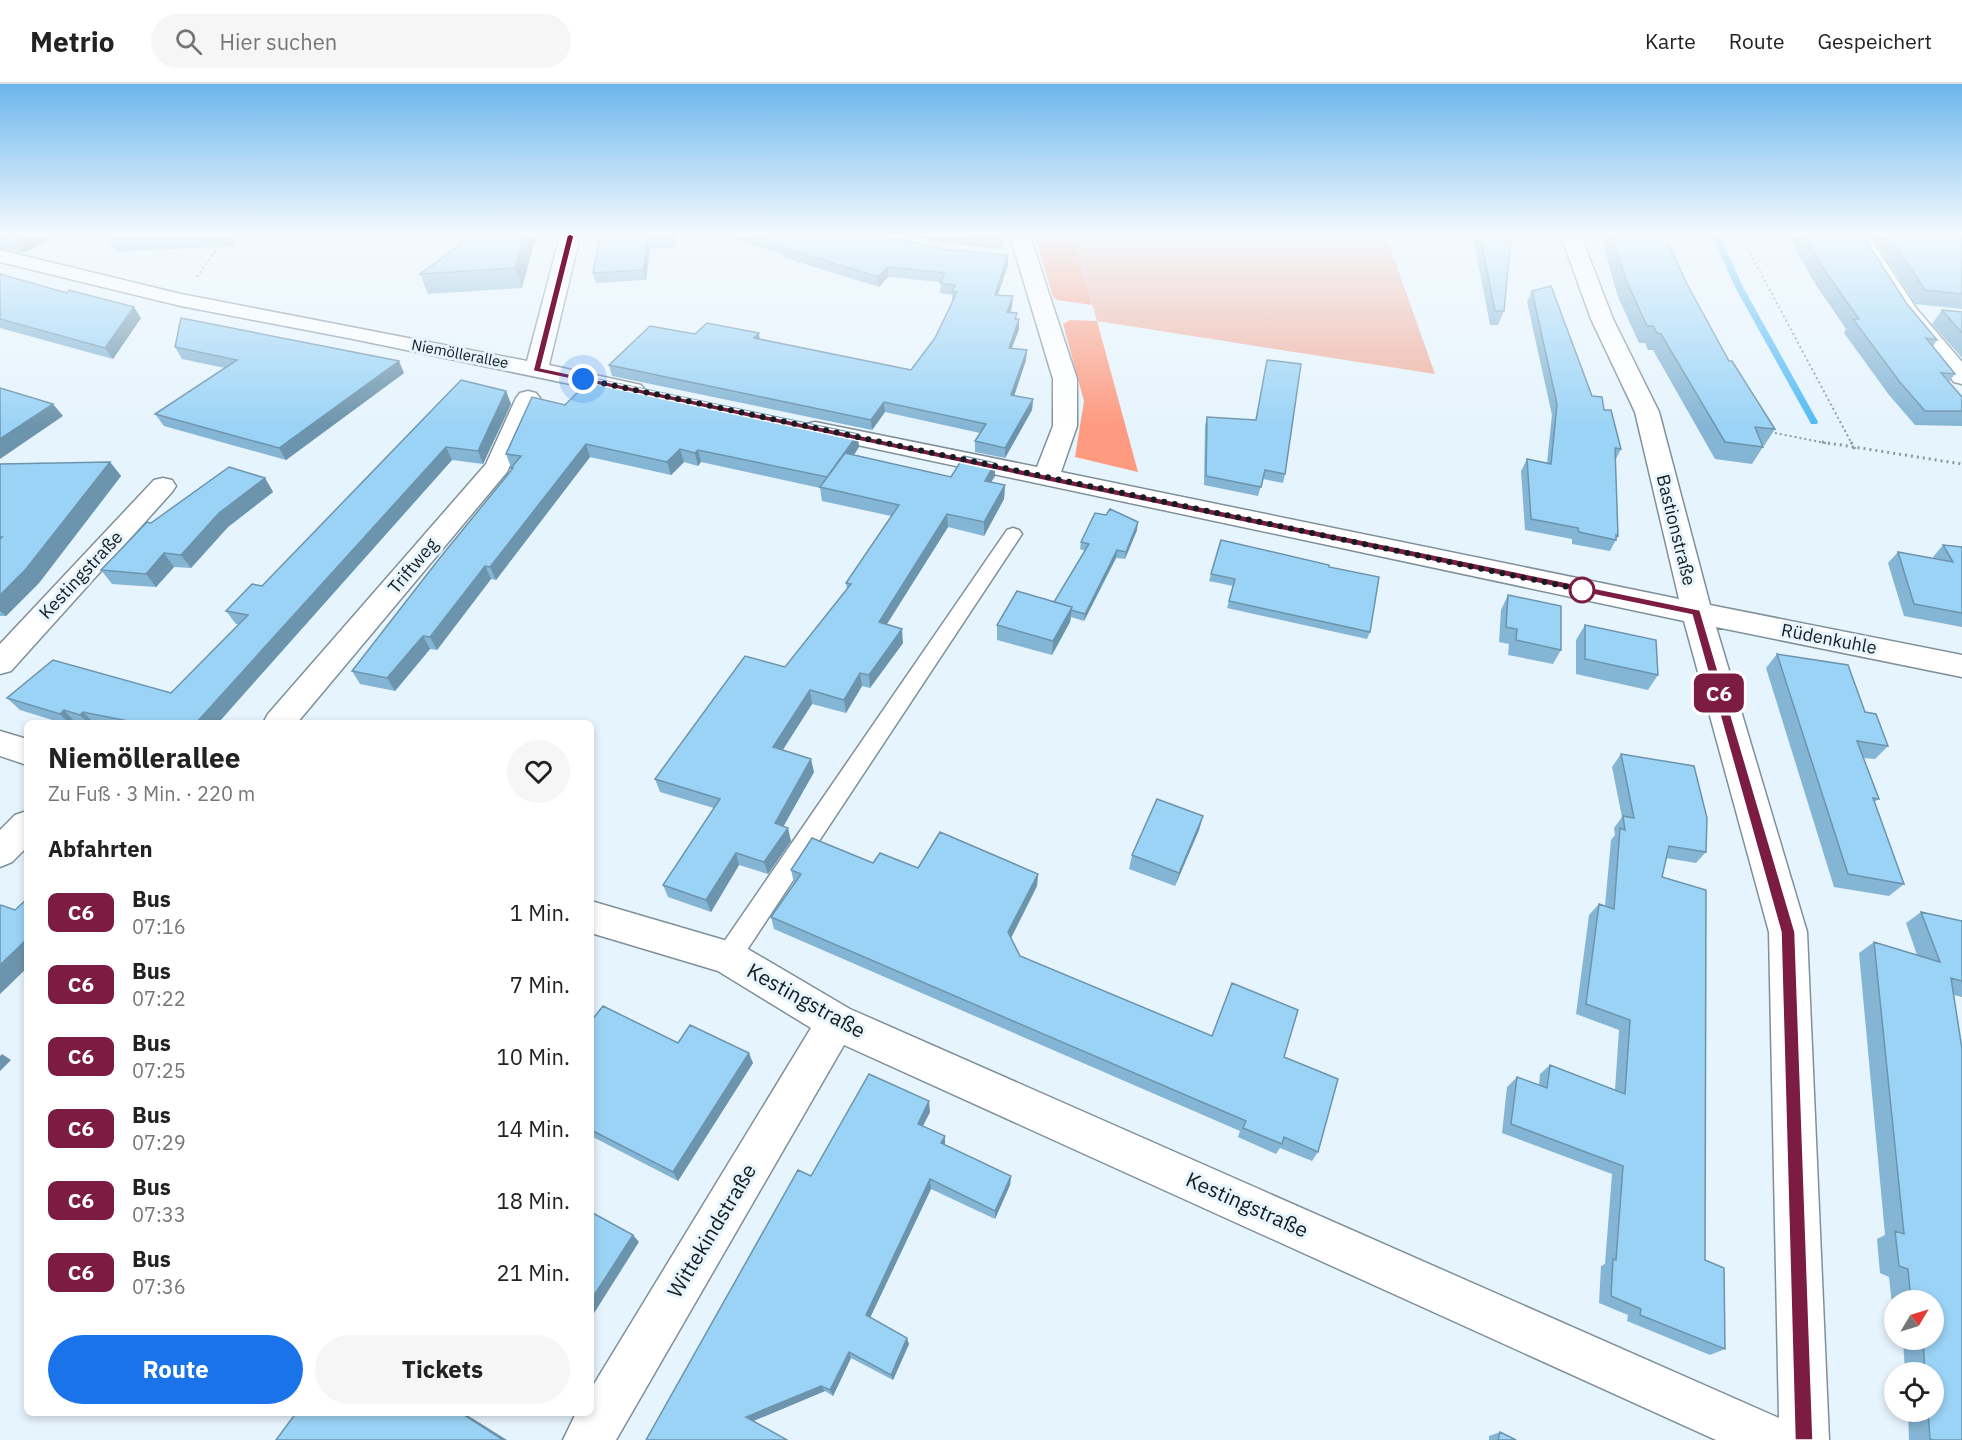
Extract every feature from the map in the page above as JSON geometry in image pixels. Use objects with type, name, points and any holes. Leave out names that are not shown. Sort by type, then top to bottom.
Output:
[{"type":"street","name":"Niemöllerallee","points":[[178,299],[652,394]]},
{"type":"street","points":[[536,369],[554,299]]},
{"type":"street","points":[[1035,299],[1065,379],[1065,426],[1047,478]]},
{"type":"street","name":"Bastionstraße","points":[[1595,299],[1647,412],[1696,613],[1788,932],[1804,1440]]},
{"type":"street","points":[[1899,299],[1962,377]]},
{"type":"street","points":[[1907,312],[1940,315]]},
{"type":"street","name":"Triftweg","points":[[282,720],[498,466],[528,398]]},
{"type":"street","points":[[791,424],[1696,613]]},
{"type":"street","name":"Kestingstraße","points":[[0,663],[163,486]]},
{"type":"street","name":"Rüdenkuhle","points":[[1696,613],[1962,666]]},
{"type":"street","points":[[0,743],[24,751]]},
{"type":"street","points":[[0,852],[24,828]]},
{"type":"street","name":"Kestingstraße","points":[[594,918],[728,957],[836,1022],[1773,1440]]},
{"type":"street","name":"Wittekindstraße","points":[[588,1440],[836,1022]]},
{"type":"lane","name":"Kestingstraße","points":[[728,957],[1013,534]]},
{"type":"path","points":[[1775,299],[1855,448]]},
{"type":"path","points":[[1762,431],[1962,464]]},
{"type":"shaded area","points":[[1090,299],[1092,305],[1057,300]]},
{"type":"shaded area","points":[[1091,299],[1408,299],[1435,374],[1097,321]]},
{"type":"shaded area","points":[[1070,320],[1097,321],[1138,472],[1075,457],[1084,401],[1063,324]]},
{"type":"building","points":[[0,299],[104,299],[134,307],[105,348],[0,319]]},
{"type":"building","points":[[954,299],[1012,299],[1007,312],[1017,313],[1015,319],[1019,319],[1009,348],[1027,350],[1011,395],[1033,399],[1005,448],[975,441],[986,424],[884,402],[871,420],[609,365],[650,326],[695,334],[707,323],[759,333],[754,338],[911,370],[935,338]]},
{"type":"building","points":[[1493,299],[1505,299],[1504,311],[1495,311]]},
{"type":"building","points":[[1534,299],[1556,299],[1592,396],[1602,397],[1604,410],[1611,410],[1621,449],[1615,448],[1618,536],[1616,535],[1616,540],[1579,532],[1578,528],[1531,519],[1527,459],[1551,464],[1557,404]]},
{"type":"building","points":[[1635,299],[1695,299],[1729,361],[1732,361],[1775,429],[1755,427],[1763,447],[1725,442],[1661,334],[1657,333],[1653,326],[1647,326]]},
{"type":"building","points":[[1845,299],[1904,299],[1937,340],[1926,338],[1955,374],[1941,373],[1962,397],[1962,411],[1925,411],[1899,381],[1853,319],[1859,319]]},
{"type":"building","points":[[1942,310],[1962,312],[1962,333]]},
{"type":"building","points":[[181,318],[399,361],[279,448],[155,414],[237,360],[175,347]]},
{"type":"building","points":[[1267,360],[1301,364],[1285,474],[1265,470],[1261,487],[1206,476],[1207,417],[1256,420]]},
{"type":"building","points":[[592,378],[858,434],[827,477],[698,450],[695,453],[680,449],[667,462],[586,444],[490,567],[485,566],[430,637],[423,636],[387,678],[352,671],[521,456],[506,454],[532,397],[565,405]]},
{"type":"building","points":[[461,380],[506,391],[478,451],[446,447],[199,720],[123,720],[83,712],[80,715],[64,710],[60,714],[7,698],[53,660],[171,693],[248,615],[226,611],[252,584],[262,586]]},
{"type":"building","points":[[0,388],[53,404],[0,439]]},
{"type":"building","points":[[845,453],[951,477],[964,456],[995,463],[985,481],[1005,485],[984,522],[947,514],[879,622],[902,629],[869,675],[860,673],[844,700],[810,690],[773,747],[811,759],[775,823],[788,828],[764,862],[736,853],[706,900],[663,885],[720,799],[655,779],[745,656],[785,667],[851,584],[846,583],[899,505],[820,487]]},
{"type":"building","points":[[110,462],[26,569],[0,595],[0,539],[2,537],[0,537],[0,464]]},
{"type":"building","points":[[229,467],[265,478],[219,513],[181,555],[164,553],[146,574],[101,570],[147,522],[151,523]]},
{"type":"building","points":[[1110,509],[1138,522],[1126,552],[1117,550],[1085,614],[1071,610],[1072,607],[1054,602],[1089,544],[1081,542],[1095,513],[1106,515]]},
{"type":"building","points":[[1221,540],[1379,577],[1370,632],[1229,601],[1235,579],[1211,574]]},
{"type":"building","points":[[1943,545],[1962,547],[1962,613],[1914,604],[1898,552],[1953,562]]},
{"type":"building","points":[[1017,591],[1072,607],[1053,641],[997,625]]},
{"type":"building","points":[[1508,595],[1561,606],[1561,650],[1516,640],[1517,629],[1506,627]]},
{"type":"building","points":[[1585,625],[1656,640],[1658,675],[1585,659]]},
{"type":"building","points":[[1777,654],[1848,665],[1865,712],[1876,714],[1888,746],[1857,741],[1879,799],[1873,798],[1904,884],[1848,874]]},
{"type":"building","points":[[1621,754],[1694,766],[1707,818],[1706,852],[1669,846],[1662,877],[1706,890],[1705,1260],[1724,1268],[1725,1349],[1640,1315],[1641,1309],[1611,1296],[1623,1166],[1511,1124],[1517,1077],[1547,1088],[1550,1065],[1625,1094],[1630,1020],[1586,1004],[1599,904],[1614,909],[1620,828],[1625,830],[1623,816],[1634,818]]},
{"type":"building","points":[[1157,799],[1203,816],[1179,873],[1132,855]]},
{"type":"building","points":[[940,832],[1038,874],[1008,932],[1020,956],[1212,1036],[1232,983],[1298,1010],[1284,1057],[1338,1079],[1318,1152],[1284,1137],[1282,1144],[1243,1128],[1246,1121],[771,917],[801,874],[791,870],[812,838],[873,863],[880,853],[918,868]]},
{"type":"building","points":[[24,902],[24,942],[0,965],[0,906],[15,910]]},
{"type":"building","points":[[1921,912],[1962,921],[1962,981],[1951,978],[1962,1049],[1962,1440],[1930,1439],[1929,1422],[1944,1422],[1944,1362],[1924,1362],[1924,1350],[1944,1350],[1944,1290],[1910,1290],[1908,1269],[1899,1266],[1895,1231],[1904,1234],[1874,942],[1940,962]]},
{"type":"building","points":[[603,1006],[678,1043],[690,1025],[749,1053],[673,1172],[594,1132],[594,1017]]},
{"type":"building","points":[[869,1074],[929,1101],[918,1124],[945,1136],[941,1143],[1011,1176],[995,1211],[930,1179],[866,1315],[907,1338],[891,1375],[849,1352],[830,1390],[821,1386],[746,1417],[787,1440],[646,1440],[798,1170],[811,1176]]},
{"type":"building","points":[[594,1214],[633,1235],[594,1295]]},
{"type":"building","points":[[294,1416],[466,1416],[503,1440],[276,1440]]},
{"type":"building","points":[[1500,1432],[1516,1440],[1498,1440]]},
{"type":"waterway","points":[[1746,299],[1814,422]]},
{"type":"bus line","name":"C6","points":[[555,299],[536,369],[1696,613],[1788,932],[1804,1440]]},
{"type":"route","points":[[583,379],[1582,590]]}]
